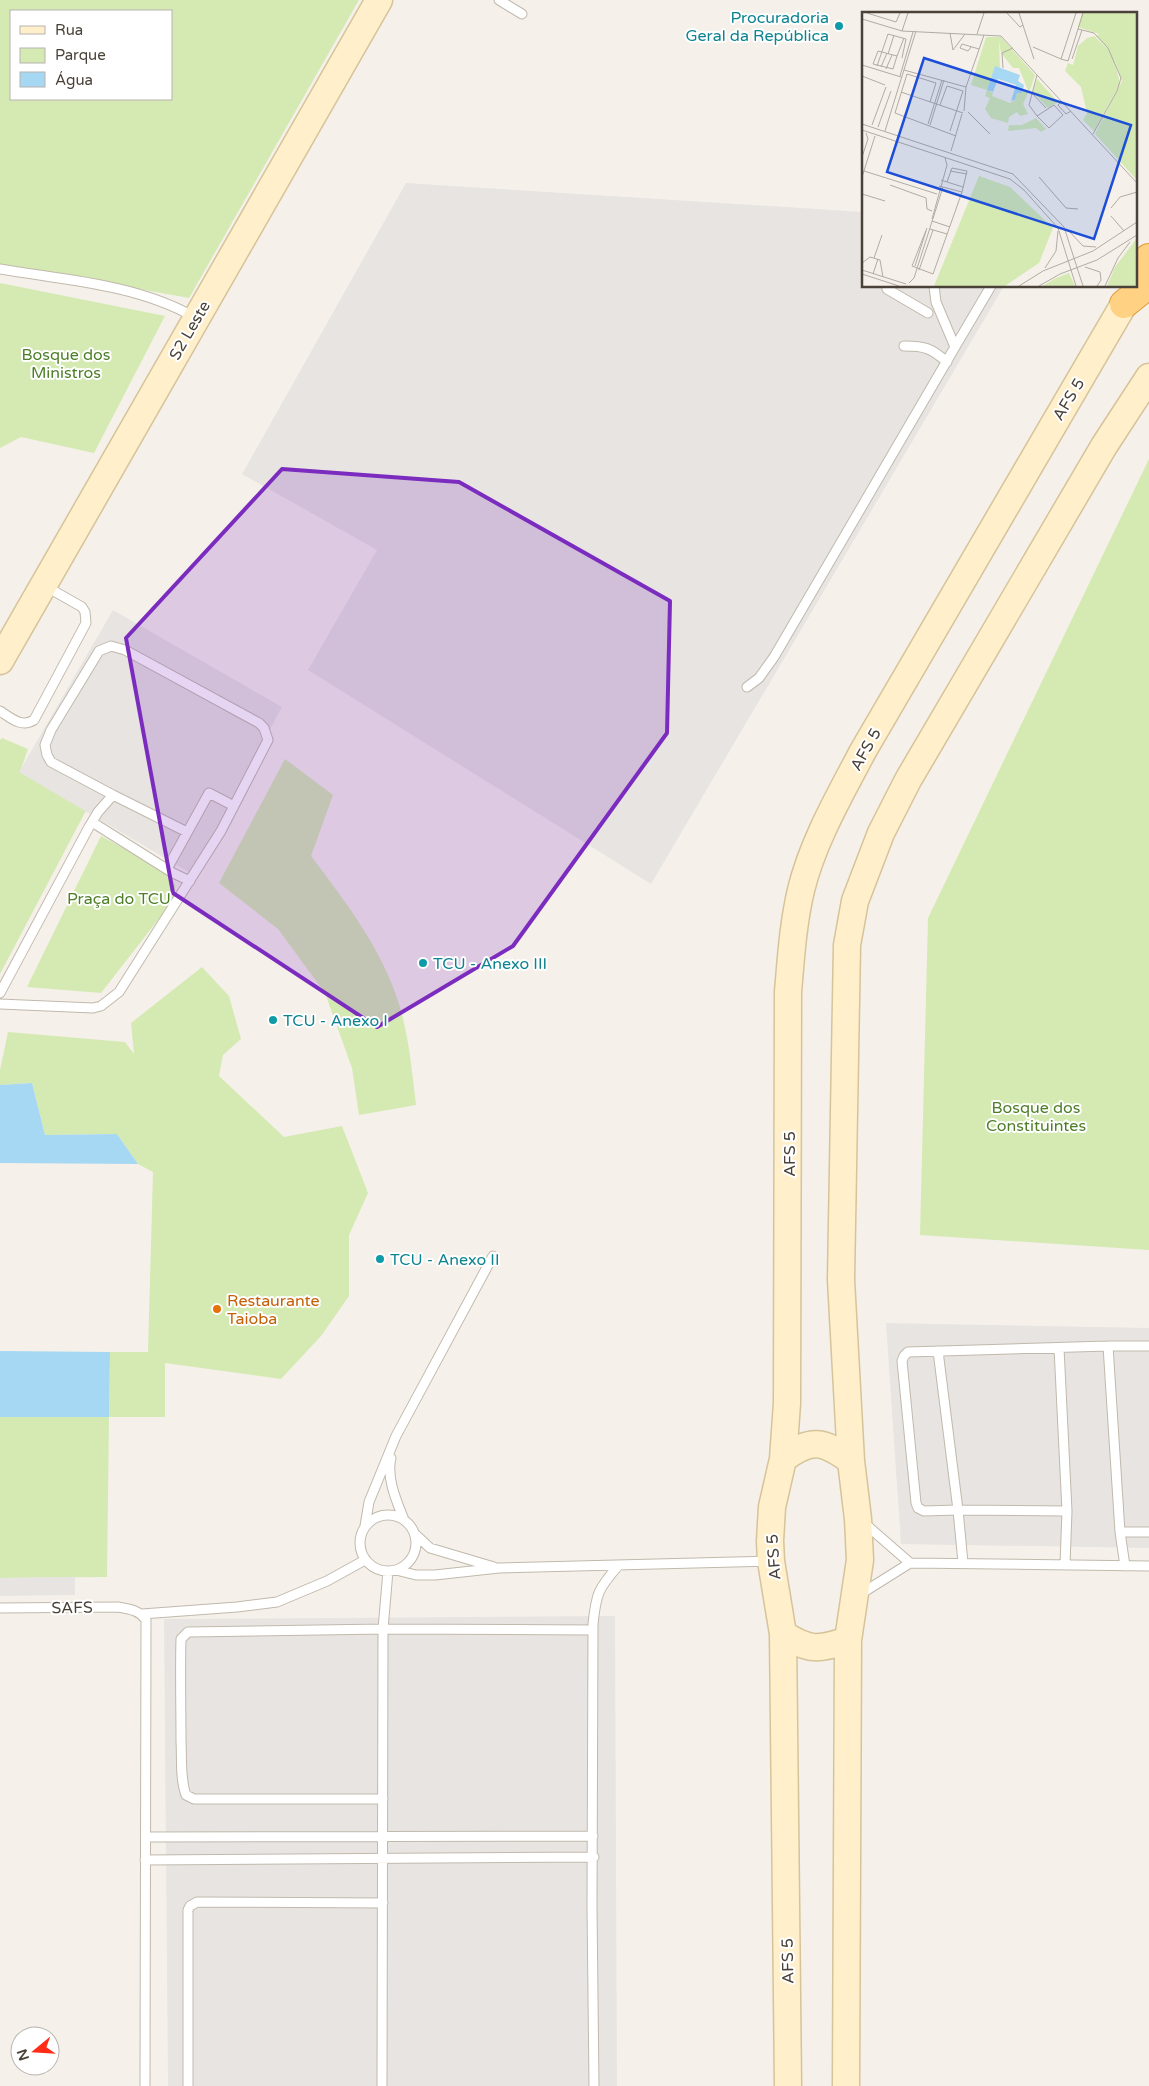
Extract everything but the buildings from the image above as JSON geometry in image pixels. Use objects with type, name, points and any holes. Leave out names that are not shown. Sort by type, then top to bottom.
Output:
[{"type":"highway","points":[[1136,282],[1149,258]]},
{"type":"highway","points":[[1131,291],[1149,284]]},
{"type":"main road","name":"S2 Leste","points":[[0,661],[379,0]]},
{"type":"main road","name":"AFS 5","points":[[788,2086],[782,1634],[771,1561],[772,1507],[783,1459],[788,1393],[788,992],[793,934],[802,888],[825,824],[863,750],[1131,291]]},
{"type":"main road","points":[[846,2086],[848,1640],[860,1560],[858,1519],[851,1461],[841,1280],[847,945],[855,901],[881,833],[908,780],[1104,446],[1149,378]]},
{"type":"main road","points":[[783,1459],[799,1448],[819,1443],[837,1450],[851,1461]]},
{"type":"main road","points":[[782,1634],[799,1645],[815,1649],[848,1640]]},
{"type":"lane","points":[[499,0],[522,14]]},
{"type":"lane","points":[[0,269],[100,285],[155,298],[196,318]]},
{"type":"lane","points":[[934,288],[936,302],[955,347]]},
{"type":"lane","points":[[747,687],[759,678],[774,657],[990,288]]},
{"type":"lane","points":[[887,289],[928,312]]},
{"type":"lane","points":[[904,346],[921,346],[931,349],[947,362]]},
{"type":"lane","points":[[0,711],[21,723],[26,724],[34,720],[86,623],[85,612],[82,607],[43,585]]},
{"type":"lane","points":[[0,1004],[93,1008],[101,1006],[119,992],[190,881],[234,806],[268,740],[264,728],[259,723],[125,650],[111,646],[99,651],[51,730],[45,745],[47,755],[51,762],[187,832]]},
{"type":"lane","points":[[167,869],[209,793],[234,806]]},
{"type":"lane","points":[[0,993],[92,822],[113,795]]},
{"type":"lane","points":[[92,822],[167,869],[190,881]]},
{"type":"lane","points":[[493,1256],[396,1436],[369,1502],[360,1543],[361,1552],[365,1560],[371,1566],[416,1575],[435,1575],[499,1568],[771,1561]]},
{"type":"lane","points":[[1108,1346],[1120,1532],[1125,1566]]},
{"type":"lane","points":[[1066,1511],[958,1510],[924,1512],[918,1508],[902,1361],[904,1356],[908,1352],[1149,1346]]},
{"type":"lane","points":[[1059,1348],[1066,1511],[1065,1565]]},
{"type":"lane","points":[[938,1351],[963,1563]]},
{"type":"lane","points":[[396,1436],[389,1466],[395,1495],[404,1520],[430,1548],[499,1568]]},
{"type":"lane","points":[[365,1526],[379,1516],[388,1515],[404,1520]]},
{"type":"lane","points":[[858,1519],[910,1563]]},
{"type":"lane","points":[[1120,1532],[1149,1532]]},
{"type":"lane","points":[[392,1570],[410,1560],[414,1552],[415,1534]]},
{"type":"lane","name":"SAFS","points":[[0,1608],[118,1607],[135,1610],[142,1614],[237,1608],[277,1602],[328,1581],[365,1560]]},
{"type":"lane","points":[[855,1598],[910,1563],[1149,1566]]},
{"type":"lane","points":[[594,2086],[592,1907],[594,1857],[593,1630],[596,1598],[603,1583],[618,1566]]},
{"type":"lane","points":[[382,2086],[383,1629],[392,1570]]},
{"type":"lane","points":[[142,1614],[146,1620],[145,2086]]},
{"type":"lane","points":[[383,1799],[194,1799],[186,1795],[183,1788],[182,1761],[181,1639],[188,1632],[383,1629],[593,1630]]},
{"type":"lane","points":[[146,1837],[593,1836]]},
{"type":"lane","points":[[145,1860],[594,1857]]},
{"type":"lane","points":[[188,2086],[186,1947],[188,1910],[190,1906],[197,1902],[383,1903]]},
{"type":"highlighted area","points":[[282,469],[459,482],[670,601],[667,733],[513,946],[377,1027],[173,893],[126,638]]},
{"type":"green space","points":[[0,0],[359,0],[189,298],[0,264]]},
{"type":"green space","name":"Bosque dos Ministros","points":[[0,283],[165,316],[94,453],[21,437],[0,448]]},
{"type":"green space","name":"Bosque dos Constituintes","points":[[1149,459],[1149,1250],[920,1235],[928,918]]},
{"type":"green space","points":[[2,738],[28,749],[20,772],[89,805],[0,974],[0,740]]},
{"type":"green space","points":[[285,759],[333,795],[311,856],[361,926],[373,945],[392,984],[399,1004],[410,1054],[416,1105],[359,1115],[352,1068],[325,993],[278,929],[219,883]]},
{"type":"green space","name":"Praça do TCU","points":[[101,836],[171,874],[175,886],[175,898],[101,993],[27,987]]},
{"type":"green space","points":[[202,967],[229,996],[241,1039],[223,1055],[219,1076],[284,1137],[342,1126],[368,1193],[349,1235],[349,1296],[321,1336],[281,1379],[165,1363],[165,1417],[109,1417],[110,1352],[148,1352],[153,1172],[138,1164],[117,1134],[45,1135],[32,1083],[0,1085],[0,1070],[8,1032],[125,1042],[134,1054],[131,1023]]},
{"type":"green space","points":[[0,1417],[109,1417],[107,1577],[0,1578]]},
{"type":"shaded area","points":[[406,183],[862,212],[862,288],[1003,288],[651,884],[308,670],[377,550],[242,474]]},
{"type":"shaded area","points":[[113,610],[282,707],[192,874],[19,772]]},
{"type":"shaded area","points":[[886,1323],[1149,1328],[1149,1548],[901,1544]]},
{"type":"shaded area","points":[[75,1577],[75,1595],[0,1596],[0,1578]]},
{"type":"shaded area","points":[[615,1616],[617,2086],[168,2086],[164,1619]]},
{"type":"water","points":[[32,1083],[45,1135],[117,1134],[138,1164],[0,1163],[0,1085]]},
{"type":"water","points":[[0,1351],[110,1352],[109,1417],[0,1417]]},
{"type":"place","name":"Procuradoria Geral da República","points":[[839,26]]},
{"type":"place","name":"TCU - Anexo III","points":[[423,963]]},
{"type":"place","name":"TCU - Anexo I","points":[[273,1020]]},
{"type":"place","name":"TCU - Anexo II","points":[[380,1259]]},
{"type":"place","name":"Restaurante Taioba","points":[[217,1309]]}]
